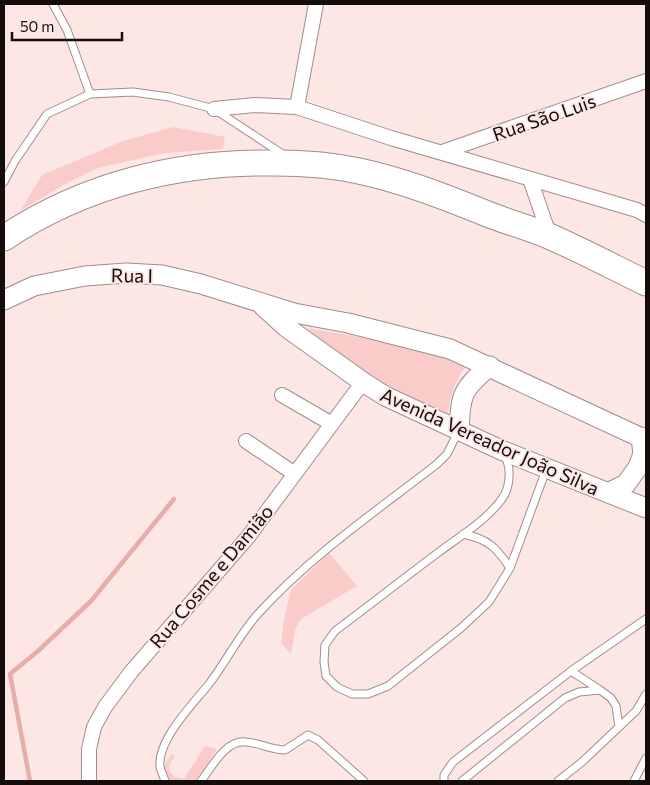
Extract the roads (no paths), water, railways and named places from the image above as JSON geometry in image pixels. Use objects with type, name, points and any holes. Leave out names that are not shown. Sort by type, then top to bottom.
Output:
[{"type":"highway","points":[[4,238],[53,208],[111,186],[145,176],[216,164],[251,162],[296,163],[357,170],[424,189],[550,237],[646,283]]},
{"type":"street","points":[[297,107],[316,4]]},
{"type":"street","name":"Rua São Luis","points":[[442,152],[646,81]]},
{"type":"street","name":"Rua São Luis","points":[[214,109],[255,105],[297,107],[391,138],[530,179],[643,209]]},
{"type":"street","points":[[530,179],[550,237]]},
{"type":"street","name":"Rua I","points":[[4,300],[34,286],[85,276],[126,273],[178,278],[261,303]]},
{"type":"street","points":[[261,303],[294,313],[348,323],[450,349],[644,438],[643,454],[638,467],[626,484],[608,493]]},
{"type":"street","name":"Avenida Vereador João Silva","points":[[261,303],[286,327],[362,382],[408,408],[501,450],[646,508]]},
{"type":"street","points":[[459,431],[462,396],[469,384],[490,366]]},
{"type":"street","name":"Rua Cosme e Damião","points":[[89,781],[91,742],[94,727],[105,706],[130,672],[248,537],[362,382]]},
{"type":"street","points":[[282,395],[332,424]]},
{"type":"street","points":[[246,441],[295,474]]},
{"type":"lane","points":[[52,4],[67,30],[90,94]]},
{"type":"lane","points":[[4,182],[15,160],[47,114],[90,94],[133,92],[169,97],[214,109],[296,163]]},
{"type":"lane","points":[[165,781],[160,767],[162,750],[167,738],[219,671],[255,617],[283,587],[312,562],[447,454],[459,431]]},
{"type":"lane","points":[[501,450],[508,463],[509,476],[505,493],[493,510],[335,631],[325,645],[324,662],[326,676],[337,687],[352,694],[368,694],[388,686],[461,628],[489,602],[510,568],[547,468]]},
{"type":"lane","points":[[463,534],[475,536],[493,545],[510,568]]},
{"type":"lane","points":[[444,781],[444,775],[453,762],[571,671],[646,619]]},
{"type":"lane","points":[[571,671],[611,698],[616,706],[619,727]]},
{"type":"lane","points":[[462,781],[565,698],[578,692],[600,690]]},
{"type":"lane","points":[[558,781],[582,762],[636,711],[646,694]]},
{"type":"lane","points":[[201,781],[228,747],[237,741],[285,750],[308,735],[318,740],[364,781]]},
{"type":"lane","points":[[634,781],[646,758]]},
{"type":"waterway","points":[[30,781],[10,674],[38,651],[91,601],[174,499]]}]
